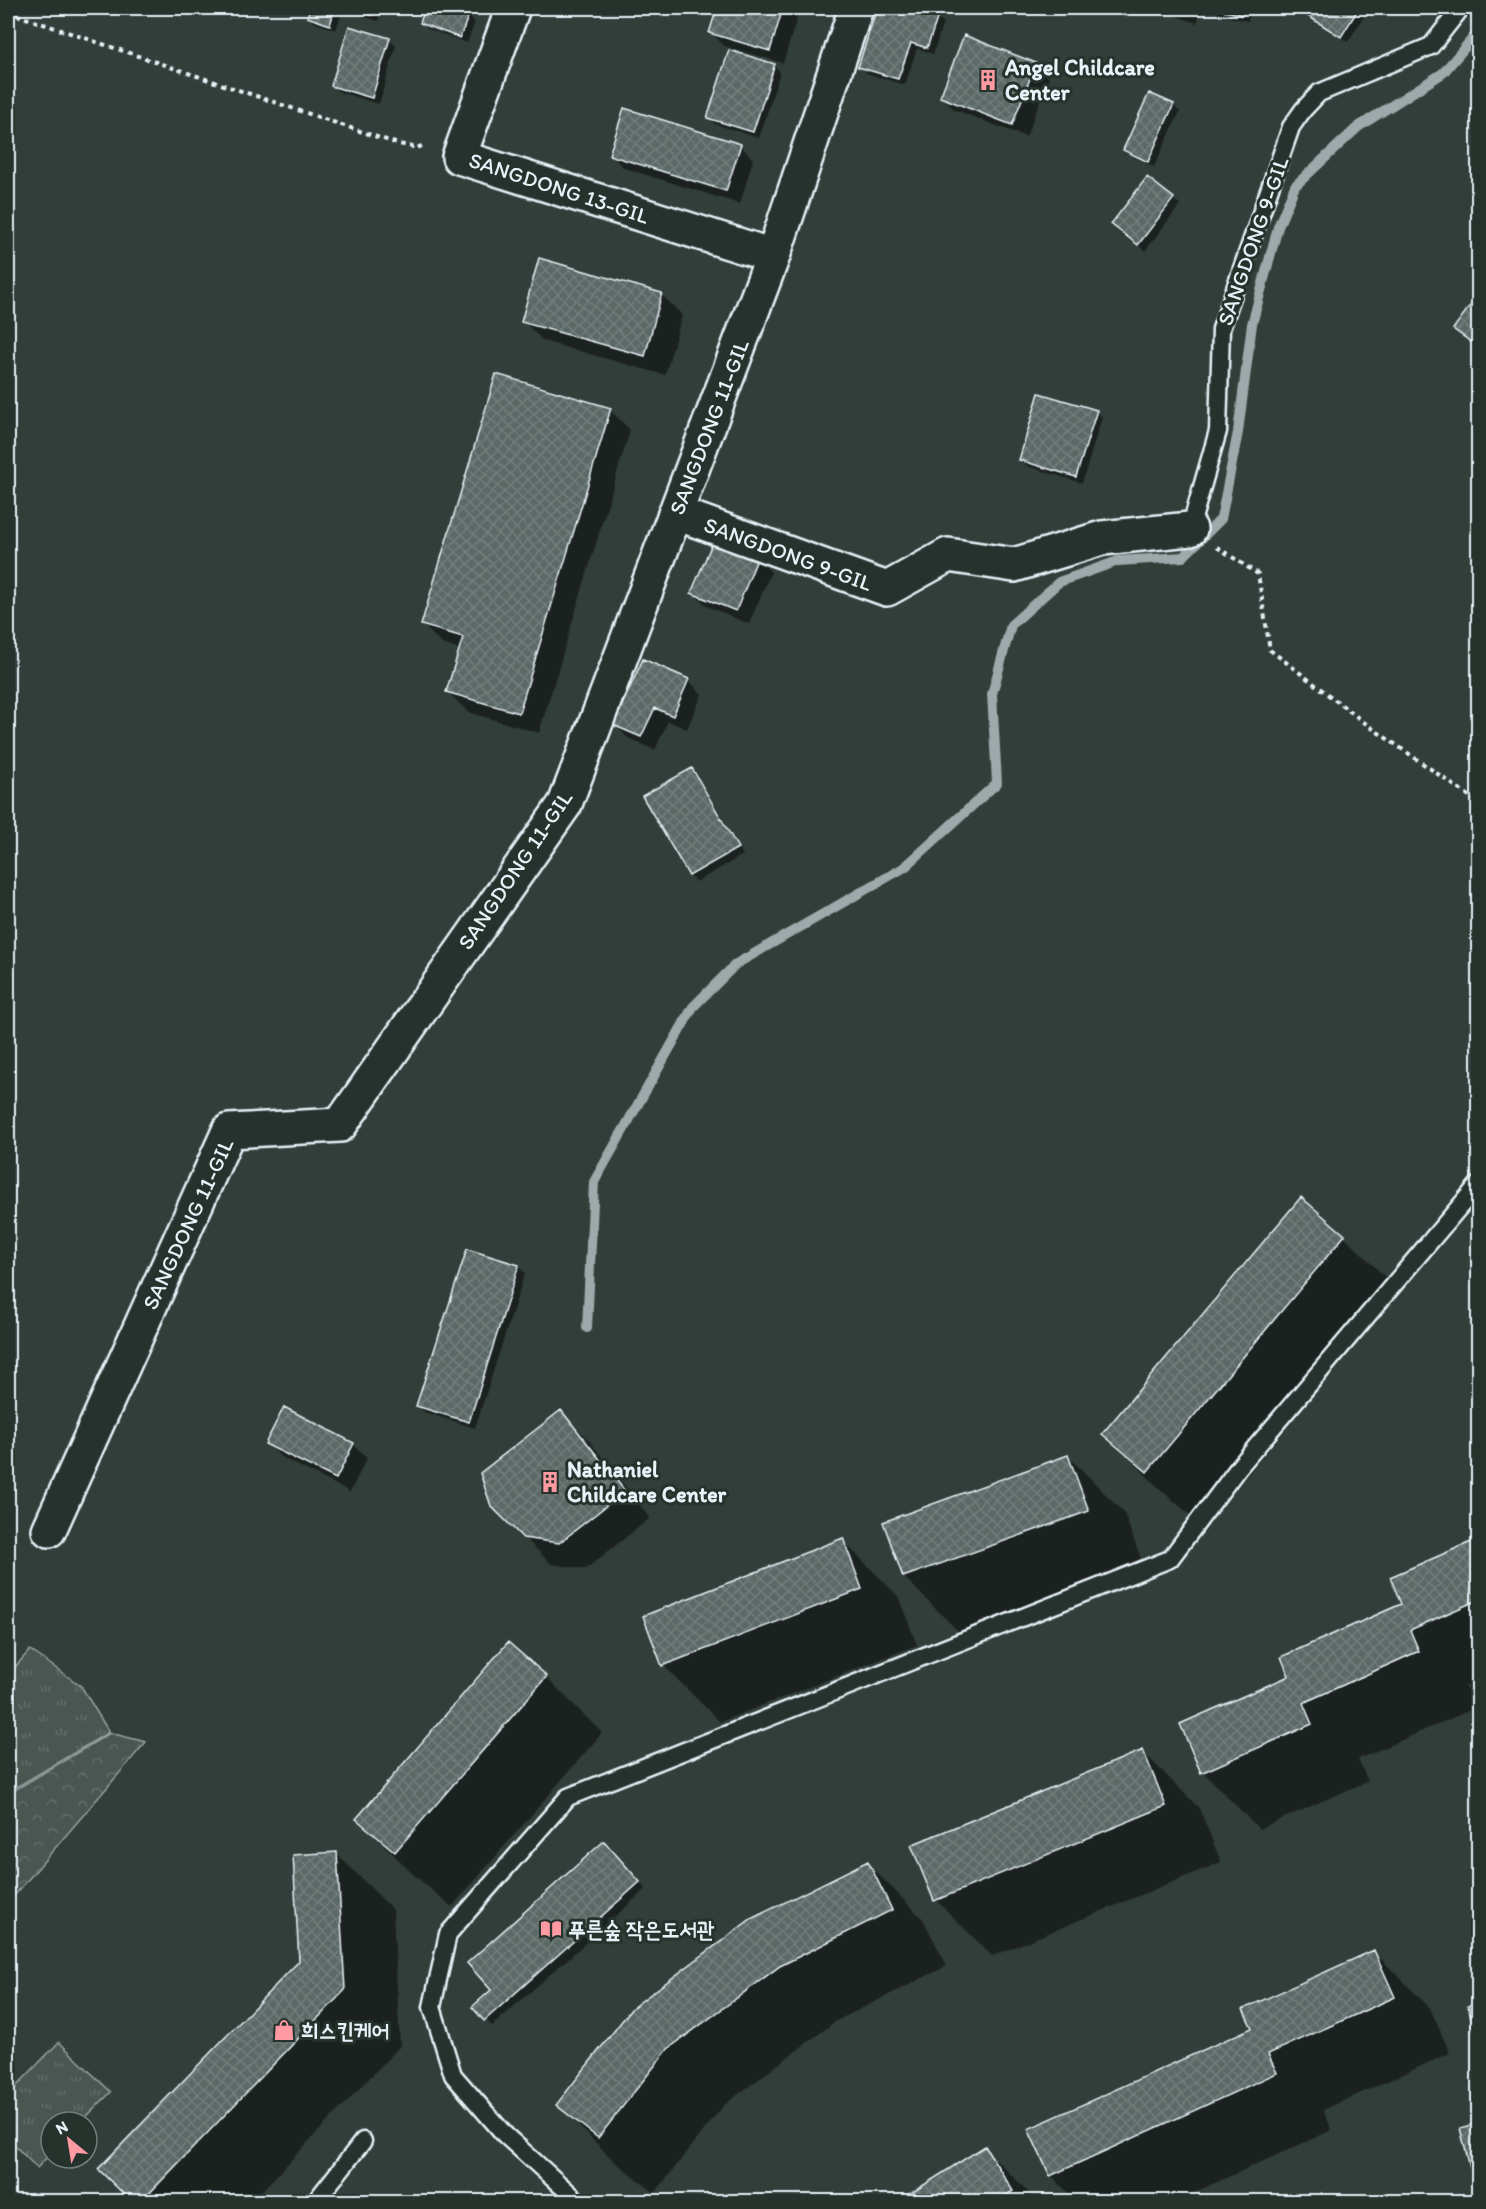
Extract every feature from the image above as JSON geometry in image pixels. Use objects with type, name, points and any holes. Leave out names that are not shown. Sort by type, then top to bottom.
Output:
[{"type":"street","name":"SANGDONG 13-GIL","points":[[513,8],[459,158],[773,256]]},
{"type":"street","name":"SANGDONG 11-GIL","points":[[49,1530],[229,1131],[339,1125],[565,804],[773,256],[856,8]]},
{"type":"street","name":"SANGDONG 9-GIL","points":[[676,513],[887,589],[948,555],[1014,565],[1102,538],[1190,529]]},
{"type":"lane","name":"SANGDONG 9-GIL","points":[[1190,529],[1218,431],[1221,329],[1291,127],[1319,93],[1431,46],[1461,8]]},
{"type":"lane","points":[[579,2202],[505,2135],[453,2075],[432,2007],[448,1934],[568,1797],[1170,1559],[1239,1467],[1479,1185]]},
{"type":"lane","points":[[315,2202],[363,2141]]},
{"type":"path","points":[[8,12],[395,143],[417,148],[433,140]]},
{"type":"path","points":[[1190,529],[1258,574],[1270,650],[1369,726],[1479,802]]},
{"type":"green space","points":[[30,1650],[81,1686],[109,1732],[8,1792],[8,1675]]},
{"type":"green space","points":[[110,1733],[146,1742],[8,1903],[8,1794]]},
{"type":"green space","points":[[59,2042],[111,2092],[93,2110],[39,2110],[39,2166],[37,2168],[8,2139],[8,2095]]},
{"type":"building","points":[[310,8],[335,8],[330,25],[307,17]]},
{"type":"building","points":[[347,8],[374,8],[372,15]]},
{"type":"building","points":[[425,8],[451,8],[469,14],[460,38],[420,23]]},
{"type":"building","points":[[717,8],[783,8],[770,51],[709,33]]},
{"type":"building","points":[[877,8],[913,8],[938,16],[927,48],[911,43],[898,79],[858,67]]},
{"type":"building","points":[[1213,8],[1244,8],[1242,15]]},
{"type":"building","points":[[1302,8],[1359,8],[1341,37],[1300,11]]},
{"type":"building","points":[[349,26],[390,38],[372,98],[331,86]]},
{"type":"building","name":"Angel Childcare Center","points":[[964,35],[1036,63],[1012,125],[940,97]]},
{"type":"building","points":[[729,50],[775,64],[753,132],[707,118]]},
{"type":"building","points":[[1149,93],[1174,104],[1148,162],[1123,150]]},
{"type":"building","points":[[624,108],[741,144],[726,191],[609,155]]},
{"type":"building","points":[[1147,177],[1174,198],[1138,245],[1111,224]]},
{"type":"building","points":[[539,258],[662,293],[645,356],[521,322]]},
{"type":"building","points":[[1478,295],[1478,347],[1453,329]]},
{"type":"building","points":[[496,374],[611,408],[519,713],[446,692],[463,637],[421,625]]},
{"type":"building","points":[[1039,393],[1097,410],[1076,477],[1019,460]]},
{"type":"building","points":[[714,539],[758,557],[736,611],[691,593]]},
{"type":"building","points":[[643,659],[689,679],[673,716],[655,708],[641,737],[613,725]]},
{"type":"building","points":[[692,768],[738,848],[689,876],[642,796]]},
{"type":"building","points":[[1301,1197],[1345,1235],[1147,1472],[1102,1434]]},
{"type":"building","points":[[467,1249],[519,1265],[469,1422],[416,1406]]},
{"type":"building","points":[[284,1407],[354,1443],[336,1479],[265,1444]]},
{"type":"building","name":"Nathaniel Childcare Center","points":[[561,1410],[625,1491],[559,1543],[523,1538],[491,1506],[480,1473]]},
{"type":"building","points":[[1068,1455],[1089,1511],[903,1577],[883,1522]]},
{"type":"building","points":[[843,1538],[862,1589],[662,1666],[643,1616]]},
{"type":"building","points":[[1478,1539],[1478,1600],[1410,1630],[1419,1651],[1303,1703],[1312,1724],[1201,1773],[1180,1724],[1289,1676],[1281,1657],[1401,1604],[1390,1577]]},
{"type":"building","points":[[508,1642],[547,1676],[395,1852],[356,1819]]},
{"type":"building","points":[[1143,1750],[1166,1806],[934,1901],[911,1845]]},
{"type":"building","points":[[604,1841],[640,1882],[484,2021],[472,2007],[491,1990],[467,1963]]},
{"type":"building","points":[[337,1852],[345,1990],[141,2202],[132,2202],[99,2168],[299,1961],[293,1855]]},
{"type":"building","points":[[868,1861],[892,1910],[780,1966],[668,2049],[598,2138],[556,2105],[632,2008],[751,1919]]},
{"type":"building","points":[[1374,1950],[1395,1997],[1268,2054],[1277,2073],[1050,2176],[1028,2129],[1252,2028],[1243,2009]]},
{"type":"building","points":[[1478,2003],[1478,2047],[1468,2006]]},
{"type":"building","points":[[1478,2123],[1478,2199],[1460,2128]]},
{"type":"building","points":[[985,2146],[1013,2191],[996,2202],[897,2202]]},
{"type":"waterway","points":[[587,1328],[594,1182],[693,1007],[736,964],[905,867],[997,783],[992,694],[1011,625],[1059,582],[1118,561],[1183,557],[1221,519],[1238,432],[1252,324],[1278,227],[1295,186],[1358,127],[1443,73],[1478,32]]},
{"type":"place","name":"Angel Childcare Center","points":[[988,80]]},
{"type":"place","name":"Nathaniel Childcare Center","points":[[550,1482]]},
{"type":"place","name":"푸른숲 작은도서관","points":[[551,1929]]},
{"type":"place","name":"희스킨케어","points":[[284,2030]]}]
